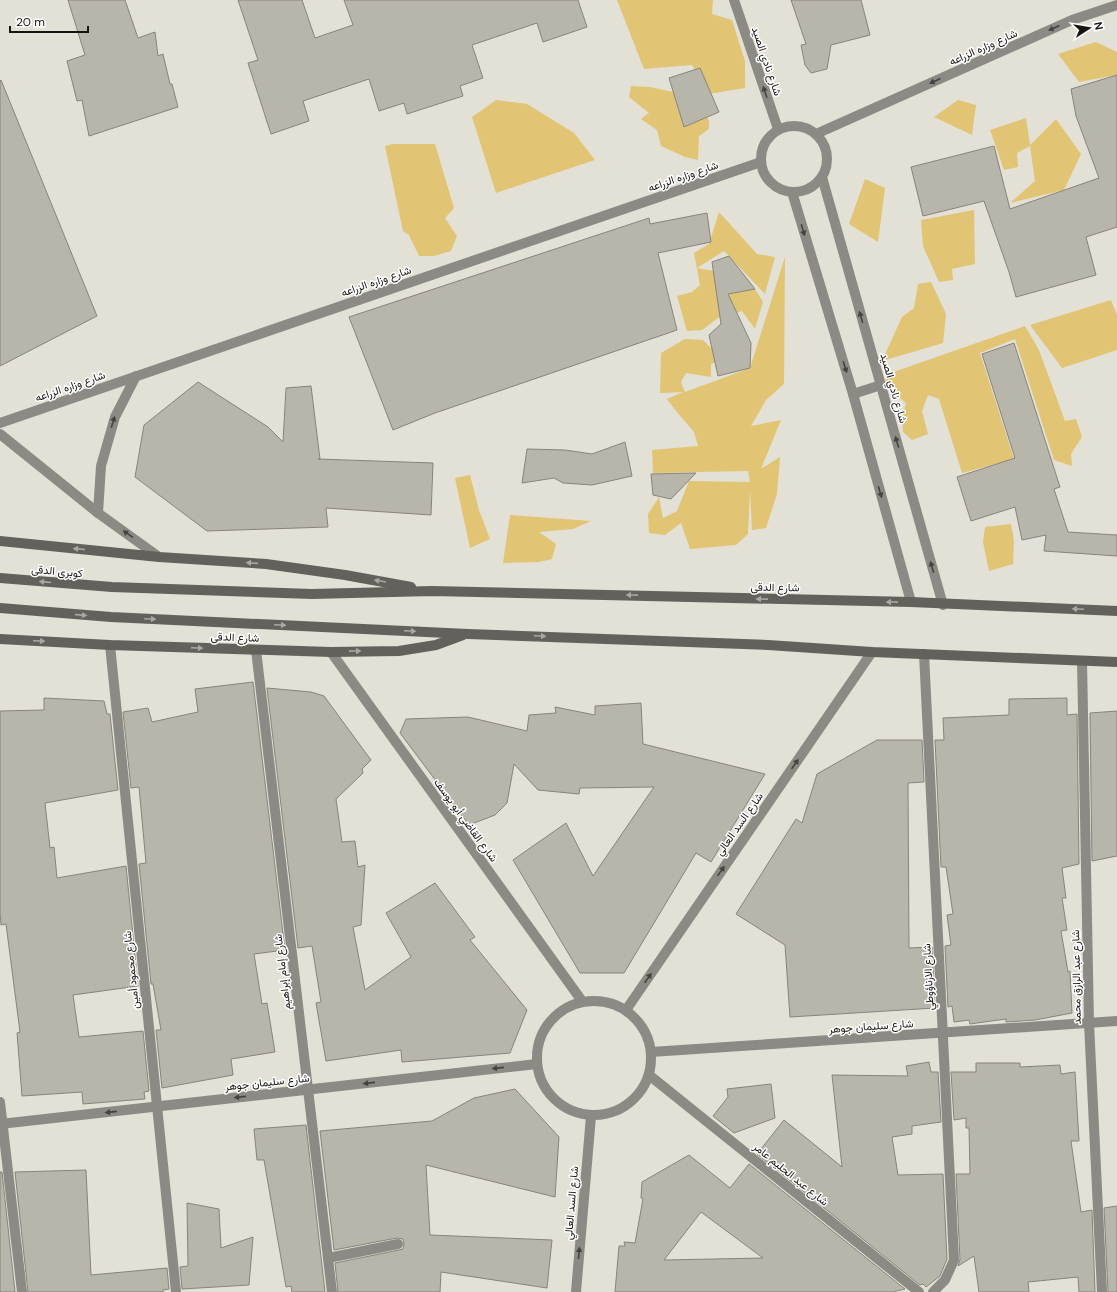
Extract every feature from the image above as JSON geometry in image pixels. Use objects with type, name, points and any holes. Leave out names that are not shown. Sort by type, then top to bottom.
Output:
[{"type":"main road","name":"شارع الدقى","points":[[0,541],[159,557],[266,564],[345,575],[432,591]]},
{"type":"main road","name":"كوبرى الدقى","points":[[0,578],[112,587]]},
{"type":"main road","name":"شارع الدقى","points":[[112,587],[312,594],[432,591],[910,602],[1117,611]]},
{"type":"main road","name":"شارع الدقى","points":[[0,608],[111,617],[468,634],[768,645],[872,652],[1117,662]]},
{"type":"main road","name":"شارع الدقى","points":[[0,639],[110,645],[331,652],[399,651],[436,645],[468,634]]},
{"type":"street","name":"شارع نادي الصيد","points":[[734,0],[778,129]]},
{"type":"street","name":"شارع وزاره الزراعه","points":[[816,134],[1072,20],[1117,5]]},
{"type":"street","points":[[798,125],[808,128],[816,134],[822,141],[826,150],[826,169],[822,177],[814,186],[803,191],[792,192],[782,190],[774,186],[763,172],[761,162],[761,155],[766,140],[778,129],[788,126],[798,125]]},
{"type":"street","name":"شارع وزاره الزراعه","points":[[0,423],[761,162]]},
{"type":"street","name":"شارع نادي الصيد","points":[[822,177],[943,604]]},
{"type":"street","points":[[792,192],[852,394],[910,602]]},
{"type":"street","points":[[98,513],[101,466],[115,417],[136,376]]},
{"type":"street","points":[[852,394],[881,385]]},
{"type":"street","points":[[0,434],[98,513],[159,557]]},
{"type":"street","name":"شارع محمود أمين","points":[[110,645],[176,1292]]},
{"type":"street","name":"شارع إمام إبراهيم","points":[[256,650],[332,1292]]},
{"type":"street","name":"شارع القاضي أبو يوسف","points":[[331,652],[582,1002]]},
{"type":"street","name":"شارع السد العالي","points":[[626,1010],[872,652]]},
{"type":"street","name":"شارع الارناؤوطي","points":[[924,654],[954,1260],[945,1280],[933,1292]]},
{"type":"street","name":"شارع عبد الرازق محمد","points":[[1082,661],[1089,1023],[1102,1292]]},
{"type":"street","points":[[597,1001],[612,1004],[626,1010],[638,1022],[647,1036],[651,1052],[649,1075],[640,1092],[626,1106],[610,1113],[591,1116],[571,1111],[555,1100],[542,1084],[537,1064],[537,1050],[541,1036],[548,1024],[557,1014],[569,1006],[582,1002],[597,1001]]},
{"type":"street","name":"شارع سليمان جوهر","points":[[651,1052],[1117,1021]]},
{"type":"street","name":"شارع سليمان جوهر","points":[[1,1124],[537,1064]]},
{"type":"street","name":"شارع عبد الحليم عامر","points":[[649,1075],[919,1292]]},
{"type":"street","points":[[0,1102],[1,1124],[22,1292]]},
{"type":"street","name":"شارع السد العالي","points":[[576,1292],[591,1116]]},
{"type":"street","points":[[328,1258],[398,1244]]},
{"type":"shaded area","points":[[617,0],[713,0],[712,14],[732,20],[745,61],[745,88],[709,94],[692,65],[644,69]]},
{"type":"shaded area","points":[[1096,42],[1117,52],[1117,75],[1079,82],[1058,54]]},
{"type":"shaded area","points":[[631,86],[650,87],[687,95],[703,110],[709,121],[709,129],[699,136],[698,160],[685,157],[661,146],[657,130],[641,119],[649,113],[629,97]]},
{"type":"shaded area","points":[[496,100],[527,104],[574,133],[595,160],[496,193],[472,117]]},
{"type":"shaded area","points":[[958,100],[976,105],[972,135],[934,117]]},
{"type":"shaded area","points":[[1026,118],[1030,145],[1056,119],[1081,154],[1064,190],[1010,203],[1035,181],[1030,146],[1017,153],[1018,167],[1004,170],[990,130]]},
{"type":"shaded area","points":[[393,144],[435,144],[454,208],[445,218],[457,236],[451,251],[434,256],[419,256],[409,235],[403,231],[385,146]]},
{"type":"shaded area","points":[[865,179],[885,188],[878,242],[849,224]]},
{"type":"shaded area","points":[[974,210],[975,264],[952,269],[953,280],[939,282],[923,246],[921,220]]},
{"type":"shaded area","points":[[719,212],[757,254],[775,257],[765,294],[724,251],[697,268],[714,271],[717,296],[755,289],[763,302],[755,329],[742,311],[718,318],[702,330],[687,331],[677,296],[692,292],[700,285],[694,253],[709,244]]},
{"type":"shaded area","points":[[785,257],[784,384],[766,400],[751,426],[781,420],[761,469],[780,457],[777,494],[766,528],[752,530],[750,490],[748,534],[736,545],[690,549],[681,523],[665,535],[649,533],[648,514],[659,497],[663,518],[677,511],[689,481],[750,482],[748,471],[653,473],[652,450],[698,446],[694,432],[667,399],[683,392],[660,393],[661,353],[685,339],[703,340],[712,349],[754,349],[711,364],[711,377],[686,373],[681,382],[685,392],[750,368]]},
{"type":"shaded area","points":[[931,282],[946,314],[943,343],[882,361],[902,317],[914,308],[918,284]]},
{"type":"shaded area","points":[[1111,300],[1117,315],[1117,350],[1062,368],[1030,325]]},
{"type":"shaded area","points":[[1025,326],[1039,350],[1065,421],[1076,419],[1082,437],[1071,454],[1072,466],[1054,460],[1015,339],[980,353],[1014,459],[962,473],[939,399],[928,395],[922,411],[928,434],[912,440],[903,432],[902,418],[906,403],[886,386],[885,375]]},
{"type":"shaded area","points":[[470,475],[479,510],[490,539],[470,548],[455,478]]},
{"type":"shaded area","points":[[510,515],[591,521],[573,529],[539,532],[556,544],[552,559],[539,562],[503,563]]},
{"type":"shaded area","points":[[1011,524],[1014,541],[1013,564],[989,571],[983,542],[985,527]]},
{"type":"building","points":[[68,0],[125,0],[138,38],[155,32],[158,56],[163,54],[170,84],[172,84],[178,107],[89,136],[82,100],[77,101],[67,61],[85,55]]},
{"type":"building","points":[[238,0],[302,0],[315,38],[353,25],[344,0],[578,0],[587,27],[543,42],[537,23],[472,45],[483,78],[460,86],[463,96],[407,114],[404,103],[379,111],[369,79],[303,101],[309,121],[271,134],[248,63],[258,60]]},
{"type":"building","points":[[791,0],[861,0],[870,35],[831,45],[827,69],[811,73],[805,65],[801,45],[806,44]]},
{"type":"building","points":[[700,68],[719,112],[684,127],[669,78]]},
{"type":"building","points":[[1117,75],[1117,227],[1086,237],[1096,275],[1016,297],[1009,272],[984,201],[923,216],[911,167],[994,146],[1010,209],[1099,178],[1076,116],[1071,89]]},
{"type":"building","points":[[1,80],[97,316],[0,366],[0,81]]},
{"type":"building","points":[[707,213],[711,242],[658,253],[677,330],[435,413],[393,430],[349,317],[649,218],[650,224]]},
{"type":"building","points":[[729,256],[755,289],[728,294],[751,343],[750,368],[718,376],[709,335],[721,324],[712,262]]},
{"type":"building","points":[[1014,343],[1060,487],[1054,489],[1068,532],[1117,535],[1117,556],[1044,551],[1046,535],[1022,540],[1015,507],[971,521],[957,477],[1015,458],[982,354]]},
{"type":"building","points":[[198,382],[268,427],[283,442],[286,388],[311,386],[320,459],[318,459],[433,463],[431,515],[326,508],[328,527],[207,531],[135,477],[144,425]]},
{"type":"building","points":[[625,442],[632,476],[592,485],[563,483],[554,478],[522,483],[527,449],[565,450],[592,454]]},
{"type":"building","points":[[696,473],[671,499],[653,495],[651,474]]},
{"type":"building","points":[[253,682],[285,950],[254,954],[262,1004],[267,1003],[275,1052],[231,1059],[233,1075],[162,1088],[156,1030],[161,1030],[153,984],[151,984],[139,864],[146,863],[139,787],[131,788],[123,712],[148,708],[152,722],[198,712],[195,689]]},
{"type":"building","points":[[267,688],[311,692],[324,696],[371,760],[362,769],[363,773],[336,799],[342,842],[355,841],[358,867],[365,865],[361,925],[353,927],[365,990],[411,957],[386,913],[435,883],[475,937],[470,940],[527,1010],[510,1053],[402,1062],[401,1050],[326,1061],[316,1003],[321,1002],[312,946],[298,948]]},
{"type":"building","points":[[44,698],[104,701],[107,714],[110,714],[118,790],[45,803],[50,848],[54,847],[57,878],[126,866],[138,986],[73,995],[79,1037],[143,1031],[149,1091],[144,1092],[145,1099],[83,1104],[82,1092],[22,1096],[17,1033],[20,1032],[6,924],[1,925],[0,912],[0,711],[44,710]]},
{"type":"building","points":[[1067,698],[1067,715],[1077,714],[1079,864],[1062,868],[1066,898],[1062,898],[1067,930],[1061,931],[1068,972],[1070,971],[1072,1013],[1035,1020],[1006,1022],[1006,1019],[970,1024],[969,1020],[954,1022],[952,1006],[948,1007],[945,946],[951,945],[947,915],[953,914],[946,867],[941,867],[935,740],[944,740],[943,718],[1009,715],[1009,699]]},
{"type":"building","points":[[641,703],[643,744],[765,774],[711,862],[696,853],[624,973],[580,973],[513,860],[566,823],[593,876],[654,787],[580,788],[579,794],[538,790],[514,764],[507,803],[495,815],[469,825],[400,733],[406,719],[468,717],[527,731],[529,715],[556,713],[555,707],[595,715],[595,706]]},
{"type":"building","points":[[1117,711],[1117,856],[1092,861],[1090,713]]},
{"type":"building","points":[[877,740],[922,740],[924,782],[908,783],[909,948],[932,947],[935,1008],[790,1017],[785,945],[736,914],[796,819],[802,823],[817,774]]},
{"type":"building","points":[[929,1062],[931,1072],[938,1072],[941,1122],[912,1126],[912,1134],[892,1137],[898,1175],[943,1174],[947,1259],[940,1276],[926,1287],[923,1284],[920,1285],[757,1154],[784,1120],[842,1167],[832,1075],[908,1076],[906,1066]]},
{"type":"building","points":[[976,1063],[1020,1063],[1020,1067],[1060,1065],[1061,1074],[1075,1072],[1079,1141],[1071,1141],[1081,1212],[1092,1210],[1095,1292],[1079,1292],[1078,1277],[1028,1282],[1029,1292],[979,1292],[974,1256],[958,1266],[960,1260],[956,1174],[970,1174],[969,1128],[966,1128],[966,1118],[954,1120],[951,1072],[976,1072]]},
{"type":"building","points":[[771,1084],[775,1118],[734,1133],[713,1116],[728,1097],[727,1089]]},
{"type":"building","points":[[515,1089],[559,1137],[555,1197],[426,1165],[430,1235],[552,1240],[547,1288],[441,1272],[440,1292],[338,1292],[335,1263],[403,1249],[404,1243],[403,1239],[397,1238],[334,1250],[320,1131],[432,1121],[474,1098]]},
{"type":"building","points":[[306,1125],[325,1292],[292,1292],[291,1286],[286,1287],[264,1160],[257,1160],[254,1129]]},
{"type":"building","points":[[689,1155],[730,1188],[749,1164],[905,1289],[893,1292],[615,1292],[619,1246],[625,1246],[624,1242],[635,1243],[643,1199],[641,1198],[642,1182]],"holes":[[[701,1212],[763,1258],[664,1260]]]},
{"type":"building","points":[[86,1170],[91,1275],[167,1268],[169,1289],[163,1290],[163,1292],[28,1292],[15,1172]]},
{"type":"building","points":[[0,1172],[2,1172],[15,1292],[0,1292]]},
{"type":"building","points":[[187,1203],[219,1209],[221,1248],[253,1237],[249,1285],[182,1289],[180,1267],[188,1266]]},
{"type":"building","points":[[1117,1206],[1117,1292],[1108,1292],[1104,1208]]}]
